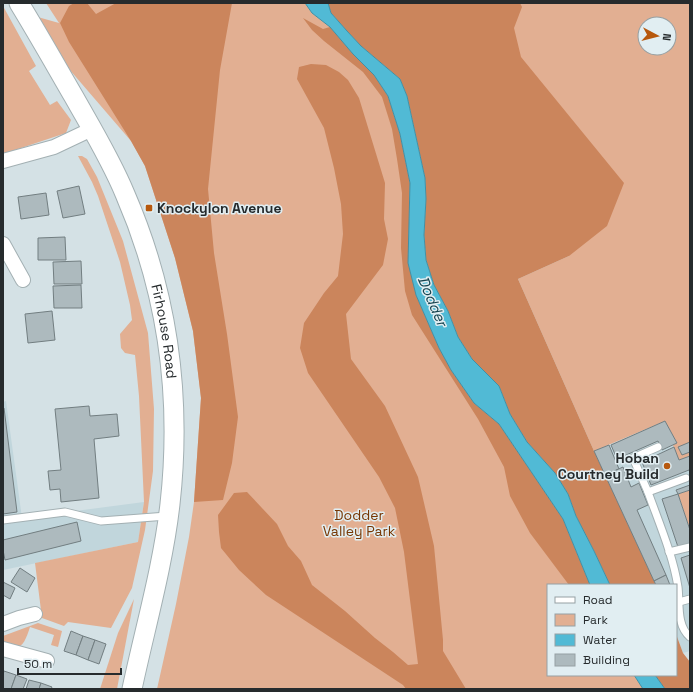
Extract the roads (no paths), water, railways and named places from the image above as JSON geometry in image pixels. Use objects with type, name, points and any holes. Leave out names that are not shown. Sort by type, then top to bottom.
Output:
[{"type":"main road","name":"Firhouse Road","points":[[19,3],[92,129],[118,179],[142,238],[157,287],[166,329],[174,409],[174,452],[168,516],[159,567],[132,689]]},
{"type":"street","points":[[3,162],[54,147],[92,129]]},
{"type":"street","points":[[3,244],[23,280]]},
{"type":"street","points":[[3,624],[35,614]]},
{"type":"street","points":[[3,649],[46,661]]},
{"type":"lane","points":[[658,447],[633,458],[648,492],[669,552],[678,587],[682,626],[689,635]]},
{"type":"lane","points":[[648,492],[686,478]]},
{"type":"lane","points":[[3,520],[65,512],[100,521],[168,516]]},
{"type":"lane","points":[[669,552],[690,547]]},
{"type":"lane","points":[[679,602],[690,599]]},
{"type":"water","name":"Dodder","points":[[305,3],[328,3],[331,13],[361,46],[400,79],[407,96],[425,178],[426,199],[424,235],[426,260],[434,285],[448,311],[458,337],[472,359],[499,386],[510,414],[527,442],[555,473],[568,494],[576,516],[610,584],[590,584],[563,519],[499,424],[474,403],[451,370],[439,348],[416,295],[408,263],[410,183],[400,134],[388,96],[374,75],[353,54],[330,27],[312,13]]},
{"type":"water","points":[[635,676],[656,676],[665,689],[643,689]]},
{"type":"place","name":"Knockylon Avenue","points":[[149,208]]},
{"type":"place","name":"Hoban Courtney Build","points":[[667,466]]},
{"type":"park label","name":"Dodder Valley Park","points":[[359,524]]}]
